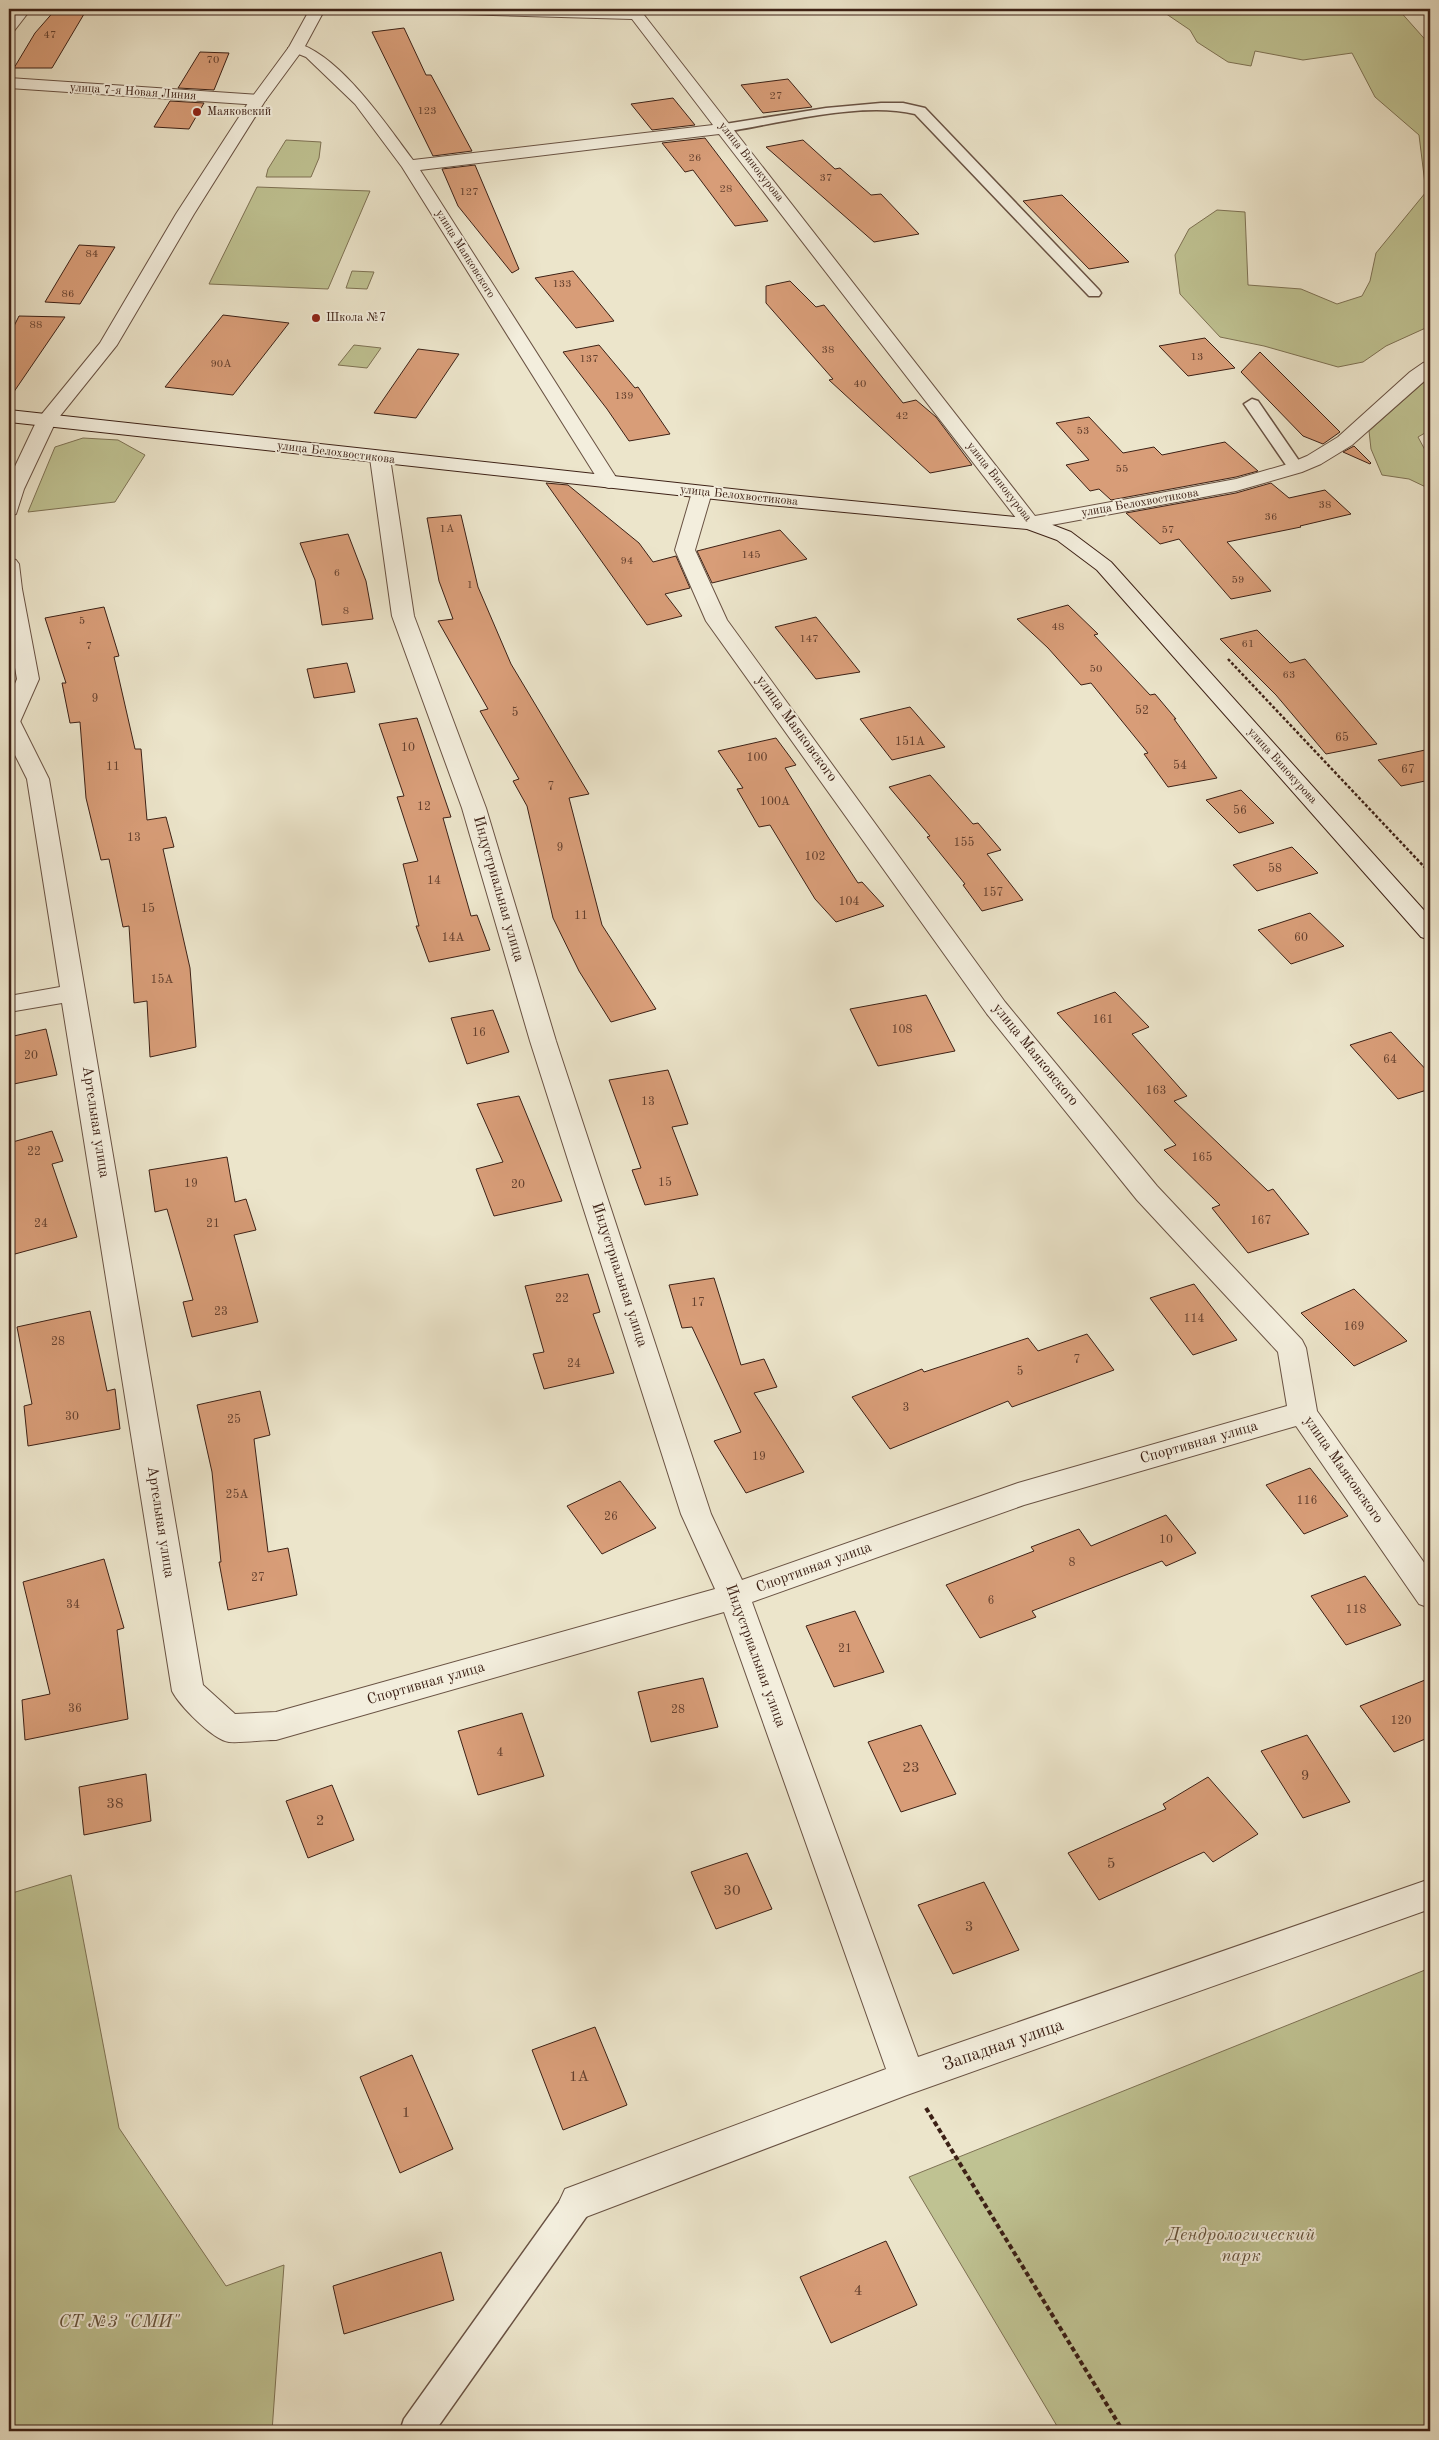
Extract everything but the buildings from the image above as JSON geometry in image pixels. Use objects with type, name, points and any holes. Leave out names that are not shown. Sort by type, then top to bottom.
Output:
[{"type":"street","points":[[9,28],[23,9]]},
{"type":"street","points":[[9,510],[14,489],[47,420],[108,345],[185,214],[258,100],[296,48],[317,9]]},
{"type":"street","points":[[458,9],[636,12]]},
{"type":"street","name":"улица Винокурова","points":[[636,12],[1030,523],[1064,536],[1104,566],[1430,932]]},
{"type":"street","name":"улица Маяковского","points":[[296,48],[311,54],[361,101],[409,166],[609,482]]},
{"type":"street","name":"улица 7-я Новая Линия","points":[[9,84],[258,100]]},
{"type":"street","points":[[409,166],[725,128]]},
{"type":"street","name":"улица Белохвостикова","points":[[9,416],[702,492],[1030,523],[1250,483],[1296,468],[1349,438],[1383,409],[1416,376],[1430,367]]},
{"type":"street","name":"Индустриальная улица","points":[[380,458],[404,616],[474,808],[543,1041],[696,1514],[734,1596],[907,2078]]},
{"type":"street","name":"улица Маяковского","points":[[702,492],[685,550],[717,621],[996,1008],[1147,1193],[1292,1348],[1303,1413],[1430,1595]]},
{"type":"street","name":"Артельная улица","points":[[9,564],[11,589],[28,679],[9,722],[38,779],[188,1691]]},
{"type":"street","points":[[9,1004],[74,993]]},
{"type":"street","name":"Спортивная улица","points":[[188,1691],[228,1728],[276,1726],[734,1596],[1018,1495],[1303,1413]]},
{"type":"street","name":"Западная улица","points":[[578,2202],[907,2078],[1430,1894]]},
{"type":"lane","points":[[725,128],[866,107],[909,106],[920,111],[1094,293]]},
{"type":"lane","points":[[1252,404],[1296,468]]},
{"type":"lane","points":[[416,2431],[578,2202]]},
{"type":"path","points":[[1228,658],[1430,873]]},
{"type":"path","points":[[907,2078],[1123,2431]]},
{"type":"green space","points":[[1159,9],[1398,9],[1430,45],[1430,326],[1386,346],[1363,362],[1338,367],[1264,346],[1220,337],[1180,294],[1175,255],[1189,229],[1217,210],[1245,212],[1248,285],[1301,289],[1337,304],[1362,296],[1370,281],[1376,253],[1426,192],[1419,135],[1375,97],[1352,53],[1303,60],[1255,51],[1251,66],[1228,62],[1197,42],[1190,30]]},
{"type":"green space","points":[[286,140],[321,142],[319,158],[311,177],[266,177],[268,169]]},
{"type":"green space","points":[[257,187],[370,191],[328,289],[209,284]]},
{"type":"green space","points":[[352,271],[374,272],[367,289],[346,288]]},
{"type":"green space","points":[[354,345],[381,348],[367,368],[338,365]]},
{"type":"green space","points":[[1430,377],[1430,430],[1418,437],[1425,450],[1430,452],[1430,489],[1409,479],[1382,475],[1371,449],[1369,431]]},
{"type":"green space","points":[[83,438],[118,440],[145,455],[115,502],[28,512],[55,447]]},
{"type":"green space","name":"СТ №3 \"СМИ\"","points":[[71,1875],[119,2128],[226,2286],[284,2265],[272,2431],[9,2431],[9,1894]]},
{"type":"green space","name":"Дендрологический парк","points":[[1430,1968],[1430,2431],[1060,2431],[909,2177]]},
{"type":"place","name":"Маяковский","points":[[197,112]]},
{"type":"place","name":"Школа №7","points":[[316,318]]}]
